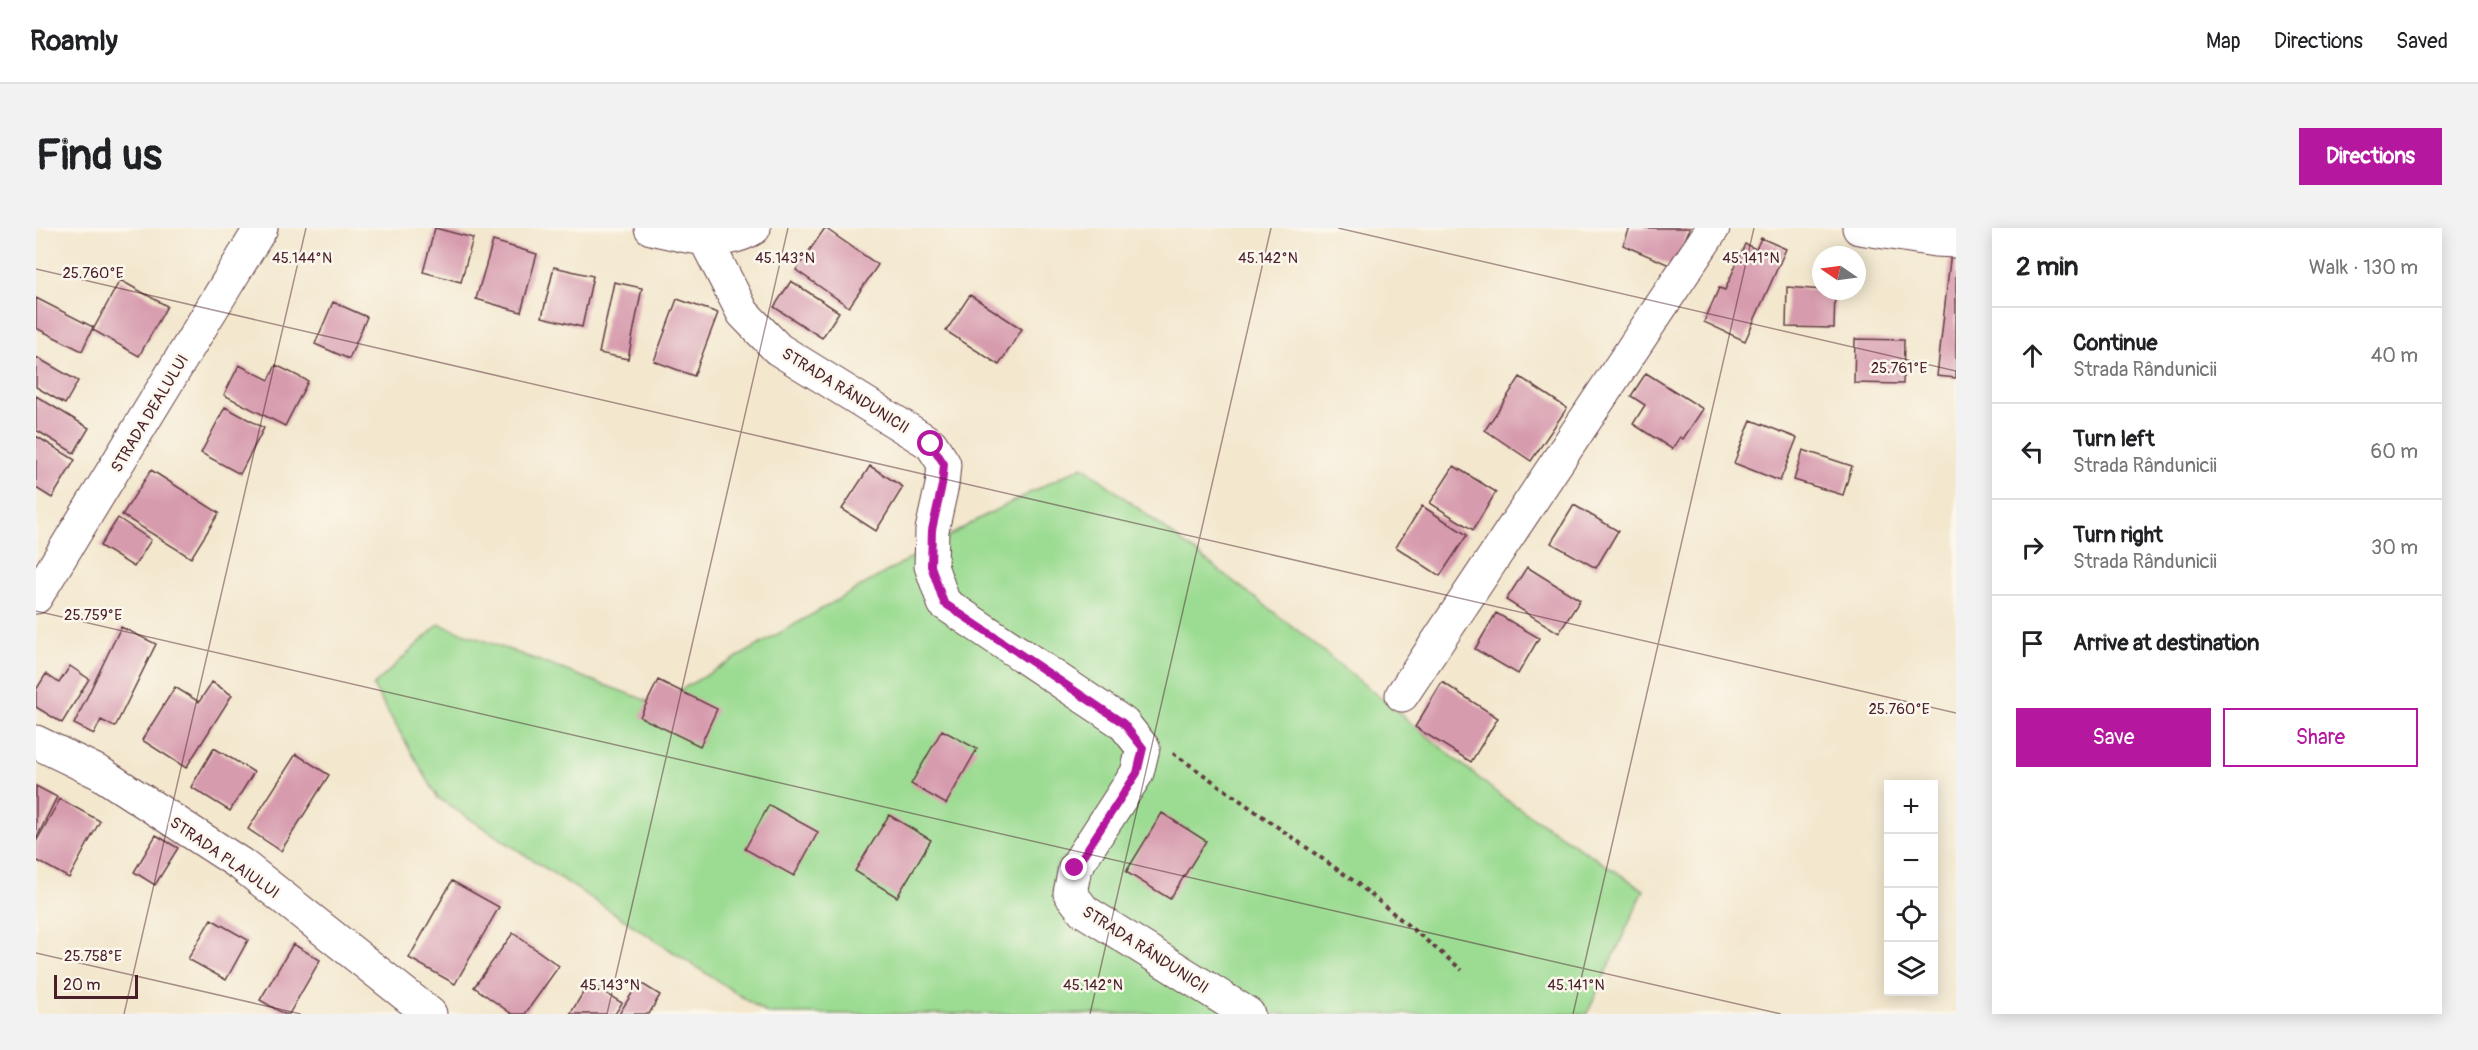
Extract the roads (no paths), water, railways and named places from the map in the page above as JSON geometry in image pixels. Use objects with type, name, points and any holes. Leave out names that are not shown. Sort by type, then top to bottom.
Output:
[{"type":"street","name":"STRADA DEALULUI","points":[[36,597],[261,228]]},
{"type":"street","points":[[651,228],[706,241],[742,235],[754,228]]},
{"type":"street","points":[[1402,695],[1713,228]]},
{"type":"street","points":[[1859,228],[1956,241]]},
{"type":"street","name":"STRADA RÂNDUNICII","points":[[706,241],[743,313],[777,349],[931,444],[944,464],[932,530],[931,566],[944,603],[1123,723],[1143,748],[1137,773],[1075,868],[1070,893],[1084,911],[1248,1014]]},
{"type":"street","name":"STRADA PLAIULUI","points":[[36,742],[100,773],[242,866],[430,1014]]}]
